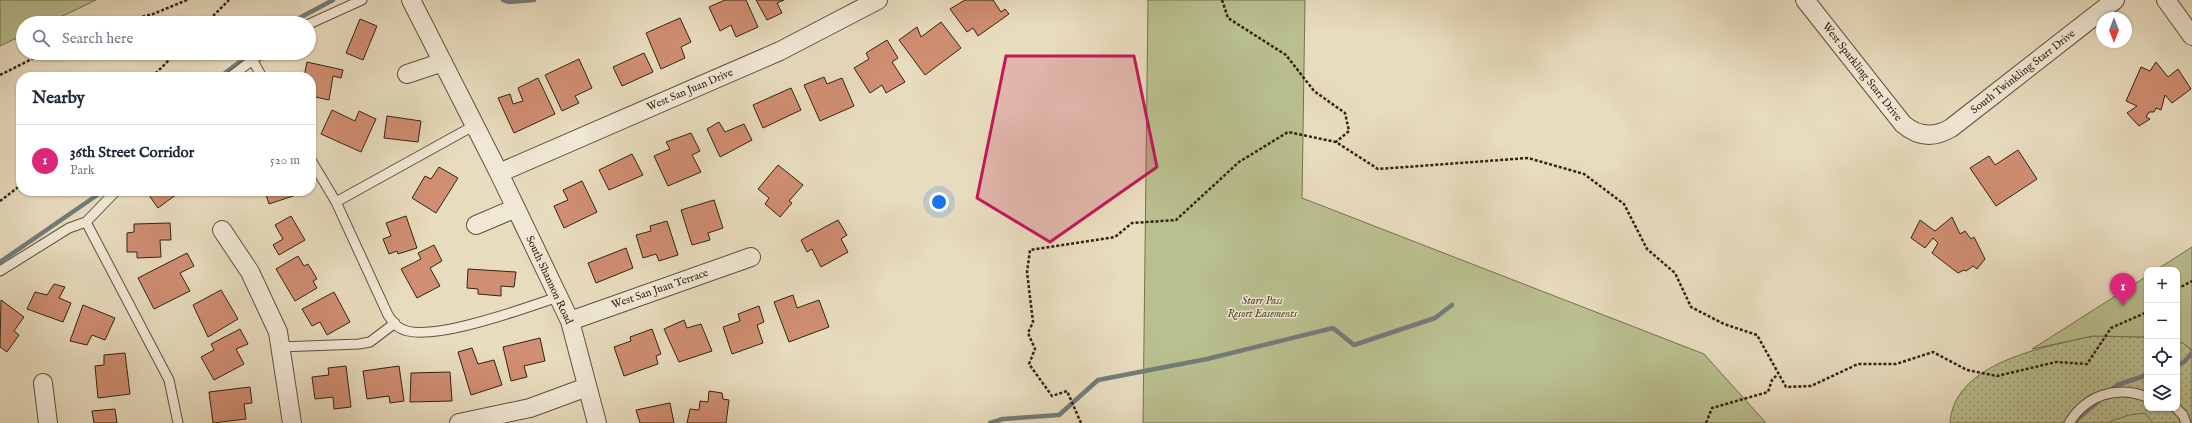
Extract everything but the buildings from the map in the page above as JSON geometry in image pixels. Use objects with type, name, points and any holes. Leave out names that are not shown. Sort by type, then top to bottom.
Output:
[{"type":"street","name":"South Shannon Road","points":[[411,0],[499,173],[570,321],[587,386],[591,421]]},
{"type":"street","name":"West San Juan Drive","points":[[499,173],[780,51],[878,0]]},
{"type":"street","name":"West Sparkling Starr Drive","points":[[1805,0],[1903,124],[1909,129],[1926,135]]},
{"type":"street","name":"South Twinkling Starr Drive","points":[[1926,135],[1941,133],[1951,128],[2115,0]]},
{"type":"street","points":[[2166,0],[2192,36]]},
{"type":"street","points":[[407,74],[442,62]]},
{"type":"street","points":[[476,225],[516,208]]},
{"type":"street","points":[[222,230],[250,272],[278,332],[292,423]]},
{"type":"street","name":"West San Juan Terrace","points":[[570,321],[751,257]]},
{"type":"street","points":[[43,383],[48,423]]},
{"type":"street","points":[[459,423],[530,408],[587,386]]},
{"type":"lane","points":[[316,21],[362,0]]},
{"type":"lane","points":[[237,72],[253,61],[259,72]]},
{"type":"lane","points":[[336,202],[475,125]]},
{"type":"lane","points":[[316,168],[336,202],[388,314],[400,328],[413,332],[445,331],[558,297]]},
{"type":"lane","points":[[0,271],[69,228],[86,222],[111,196]]},
{"type":"lane","points":[[86,222],[169,380],[178,423]]},
{"type":"lane","points":[[280,347],[359,344],[370,342],[396,323]]},
{"type":"lane","points":[[2069,423],[2077,410],[2088,401],[2121,391],[2144,396]]},
{"type":"lane","points":[[2179,411],[2183,415],[2186,423]]},
{"type":"path","points":[[145,16],[186,0]]},
{"type":"path","points":[[213,16],[229,0]]},
{"type":"path","points":[[1222,0],[1228,18],[1286,55],[1314,92],[1345,113],[1348,131],[1336,142]]},
{"type":"path","points":[[0,75],[30,60]]},
{"type":"path","points":[[157,72],[169,60]]},
{"type":"path","points":[[1081,423],[1067,391],[1052,396],[1029,364],[1035,349],[1028,334],[1033,322],[1027,272],[1030,250],[1116,237],[1132,223],[1176,220],[1238,162],[1288,132],[1336,142],[1378,169],[1528,158],[1584,174],[1624,204],[1648,249],[1675,273],[1691,308],[1724,324],[1757,335],[1786,387],[1810,386],[1858,364],[1896,364],[1933,352],[1967,370],[1997,376],[2056,362],[2087,364],[2111,328],[2144,313]]},
{"type":"path","points":[[0,201],[16,189]]},
{"type":"path","points":[[2180,288],[2192,281]]},
{"type":"path","points":[[1706,423],[1712,408],[1768,392],[1772,380],[1778,374]]},
{"type":"highlighted area","points":[[1006,56],[1134,56],[1157,167],[1050,242],[977,198]]},
{"type":"green space","points":[[0,0],[96,0],[63,16],[16,16],[16,38],[0,46]]},
{"type":"green space","name":"Starr Pass Resort Easements","points":[[1148,0],[1305,0],[1302,198],[1704,354],[1766,423],[1143,423]]},
{"type":"green space","points":[[2192,247],[2192,350],[2180,342],[2180,267],[2161,267]]},
{"type":"green space","points":[[2144,278],[2144,337],[2093,336],[2032,349]]},
{"type":"green space","points":[[2093,336],[2144,337],[2144,411],[2180,411],[2180,342],[2183,343],[2192,350],[2192,423],[1950,423],[1955,402],[1967,385],[1984,372],[2005,361],[2028,352]]},
{"type":"green space","points":[[2145,413],[2153,423],[2106,423],[2129,415]]},
{"type":"waterway","points":[[303,16],[333,0]]},
{"type":"waterway","points":[[503,0],[509,2],[534,0]]},
{"type":"waterway","points":[[226,72],[242,60]]},
{"type":"waterway","points":[[0,262],[96,196]]},
{"type":"waterway","points":[[990,423],[1003,419],[1059,415],[1098,380],[1207,359],[1333,328],[1354,345],[1435,318],[1452,305]]},
{"type":"waterway","points":[[2180,364],[2184,362],[2192,353]]},
{"type":"waterway","points":[[2110,391],[2117,385],[2144,376]]},
{"type":"waterway","points":[[2074,422],[2100,400]]},
{"type":"place","name":"36th Street Corridor","points":[[2123,306]]}]
